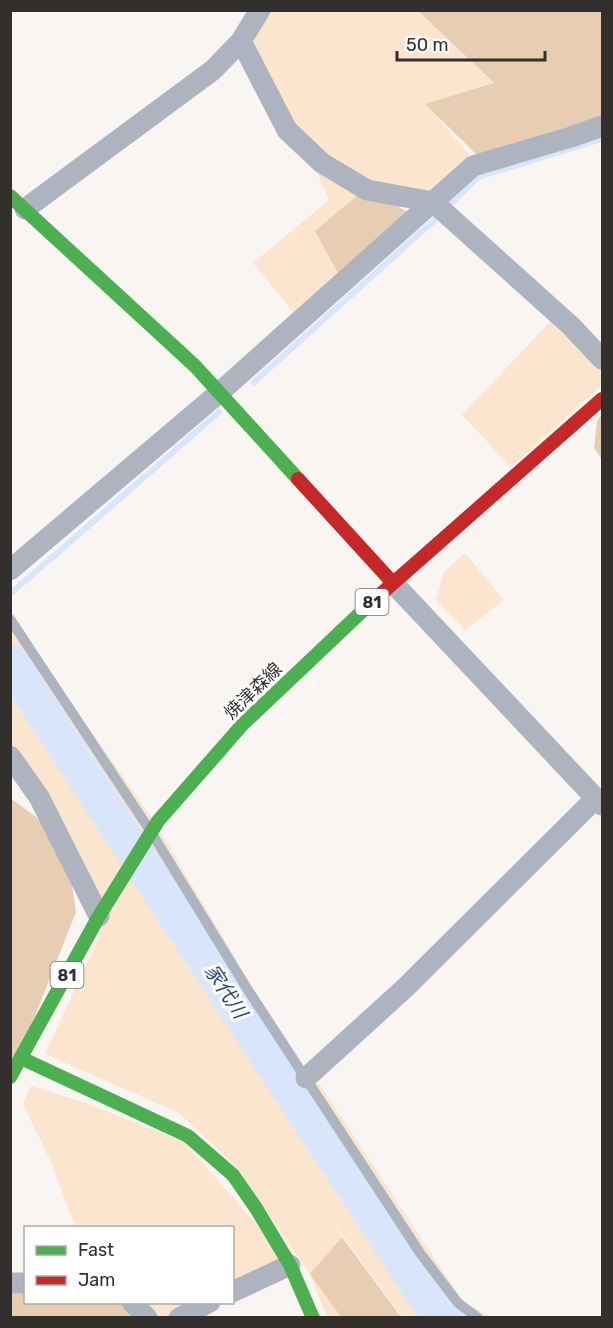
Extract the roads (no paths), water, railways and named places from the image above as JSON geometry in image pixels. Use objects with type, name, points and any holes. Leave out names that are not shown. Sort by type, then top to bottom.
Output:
[{"type":"street","points":[[260,10],[241,41],[213,70],[18,202],[195,366],[393,583],[599,802],[405,988],[306,1078]]},
{"type":"street","points":[[241,41],[287,130],[322,163],[367,190],[436,204],[571,326],[603,359]]},
{"type":"street","points":[[10,570],[220,392],[436,204],[473,166],[603,126]]},
{"type":"street","name":"焼津森線","points":[[10,1077],[99,916],[154,826],[243,724],[393,583],[603,399]]},
{"type":"street","points":[[10,756],[39,797],[99,916]]},
{"type":"street","points":[[21,1058],[188,1136],[233,1174],[290,1265],[313,1317]]},
{"type":"street","points":[[234,1291],[290,1265]]},
{"type":"street","points":[[134,1304],[147,1317]]},
{"type":"street","points":[[179,1317],[206,1304]]},
{"type":"lane","points":[[10,619],[154,826],[246,987],[420,1253],[458,1303],[478,1317]]},
{"type":"waterway","points":[[254,382],[429,225],[478,177],[602,139]]},
{"type":"waterway","points":[[10,594],[219,412]]},
{"type":"waterway","name":"家代川","points":[[10,662],[426,1297],[447,1318]]}]
